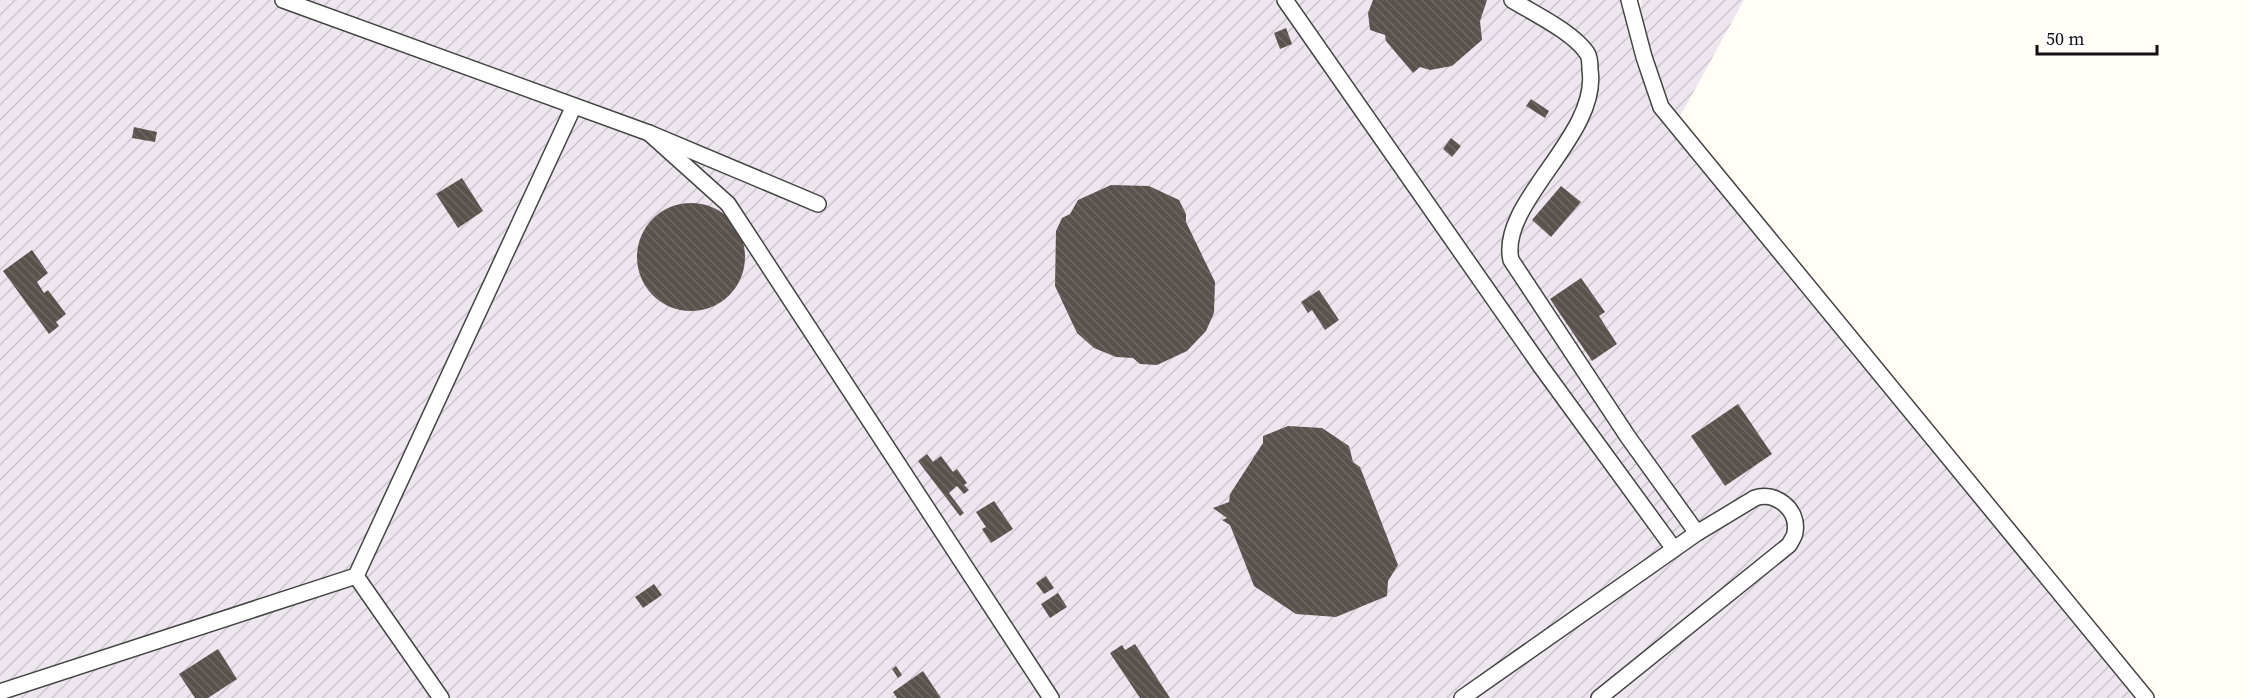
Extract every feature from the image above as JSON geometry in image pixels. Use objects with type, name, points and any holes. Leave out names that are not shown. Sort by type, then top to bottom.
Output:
[{"type":"lane","points":[[283,0],[649,134],[818,204]]},
{"type":"lane","points":[[1285,0],[1542,368],[1674,549]]},
{"type":"lane","points":[[1512,0],[1577,41],[1588,54],[1591,76],[1588,98],[1563,149],[1517,219],[1509,242],[1511,260],[1628,437],[1697,533]]},
{"type":"lane","points":[[1629,0],[1644,57],[1661,107],[2146,698]]},
{"type":"lane","points":[[0,692],[356,576],[573,108]]},
{"type":"lane","points":[[649,134],[728,204],[1051,698]]},
{"type":"lane","points":[[1462,698],[1697,533],[1763,495],[1776,497],[1784,503],[1793,517],[1796,531],[1789,545],[1599,698]]},
{"type":"lane","points":[[356,576],[441,698]]},
{"type":"shaded area","points":[[0,0],[1620,0],[1637,67],[1656,106],[2134,698],[0,698]]},
{"type":"shaded area","points":[[1641,0],[1744,0],[1677,122],[1640,24]]},
{"type":"building","points":[[1373,0],[1487,0],[1480,21],[1482,40],[1452,66],[1430,70],[1420,67],[1413,73],[1386,41],[1385,35],[1370,30],[1368,13]]},
{"type":"building","points":[[1286,28],[1292,44],[1280,49],[1274,33]]},
{"type":"building","points":[[1531,99],[1549,111],[1545,118],[1526,106]]},
{"type":"building","points":[[134,127],[157,132],[155,142],[132,138]]},
{"type":"building","points":[[1451,138],[1461,146],[1452,157],[1443,149]]},
{"type":"building","points":[[462,178],[483,211],[458,228],[436,194]]},
{"type":"building","points":[[1111,185],[1149,186],[1179,200],[1186,214],[1186,222],[1215,282],[1214,313],[1206,331],[1187,351],[1157,365],[1140,364],[1133,358],[1116,357],[1094,348],[1077,333],[1055,286],[1056,231],[1062,218],[1070,214],[1078,200]]},
{"type":"building","points":[[1561,186],[1581,202],[1551,237],[1532,220]]},
{"type":"building","points":[[691,203],[712,207],[729,219],[741,236],[745,257],[741,278],[729,295],[712,307],[691,311],[670,307],[653,295],[641,278],[637,257],[641,236],[653,219],[670,207]]},
{"type":"building","points":[[32,250],[48,273],[37,282],[44,293],[48,290],[66,314],[56,322],[59,326],[49,334],[3,271]]},
{"type":"building","points":[[1581,278],[1605,312],[1599,316],[1617,344],[1592,361],[1550,299]]},
{"type":"building","points":[[1319,290],[1339,320],[1325,330],[1312,310],[1308,313],[1301,302]]},
{"type":"building","points":[[1738,404],[1772,454],[1725,486],[1691,436]]},
{"type":"building","points":[[1288,426],[1322,428],[1349,446],[1353,462],[1360,467],[1398,565],[1388,581],[1387,596],[1336,617],[1296,614],[1254,586],[1230,525],[1222,520],[1227,518],[1213,508],[1229,502],[1230,494],[1263,443],[1263,436]]},
{"type":"building","points":[[927,454],[933,462],[941,456],[953,472],[957,469],[967,483],[964,485],[969,490],[964,494],[957,486],[949,493],[964,513],[960,516],[918,461]]},
{"type":"building","points":[[994,501],[1013,529],[991,543],[982,529],[986,527],[976,512]]},
{"type":"building","points":[[1046,576],[1054,588],[1044,594],[1036,583]]},
{"type":"building","points":[[654,584],[662,595],[643,608],[635,597]]},
{"type":"building","points":[[1058,593],[1067,607],[1050,618],[1041,604]]},
{"type":"building","points":[[1135,644],[1170,698],[1140,698],[1110,653],[1122,645],[1125,650]]},
{"type":"building","points":[[218,649],[237,679],[208,698],[195,698],[179,674]]},
{"type":"building","points":[[896,666],[902,675],[898,678],[892,669]]},
{"type":"building","points":[[923,671],[941,698],[897,698],[893,692]]}]
